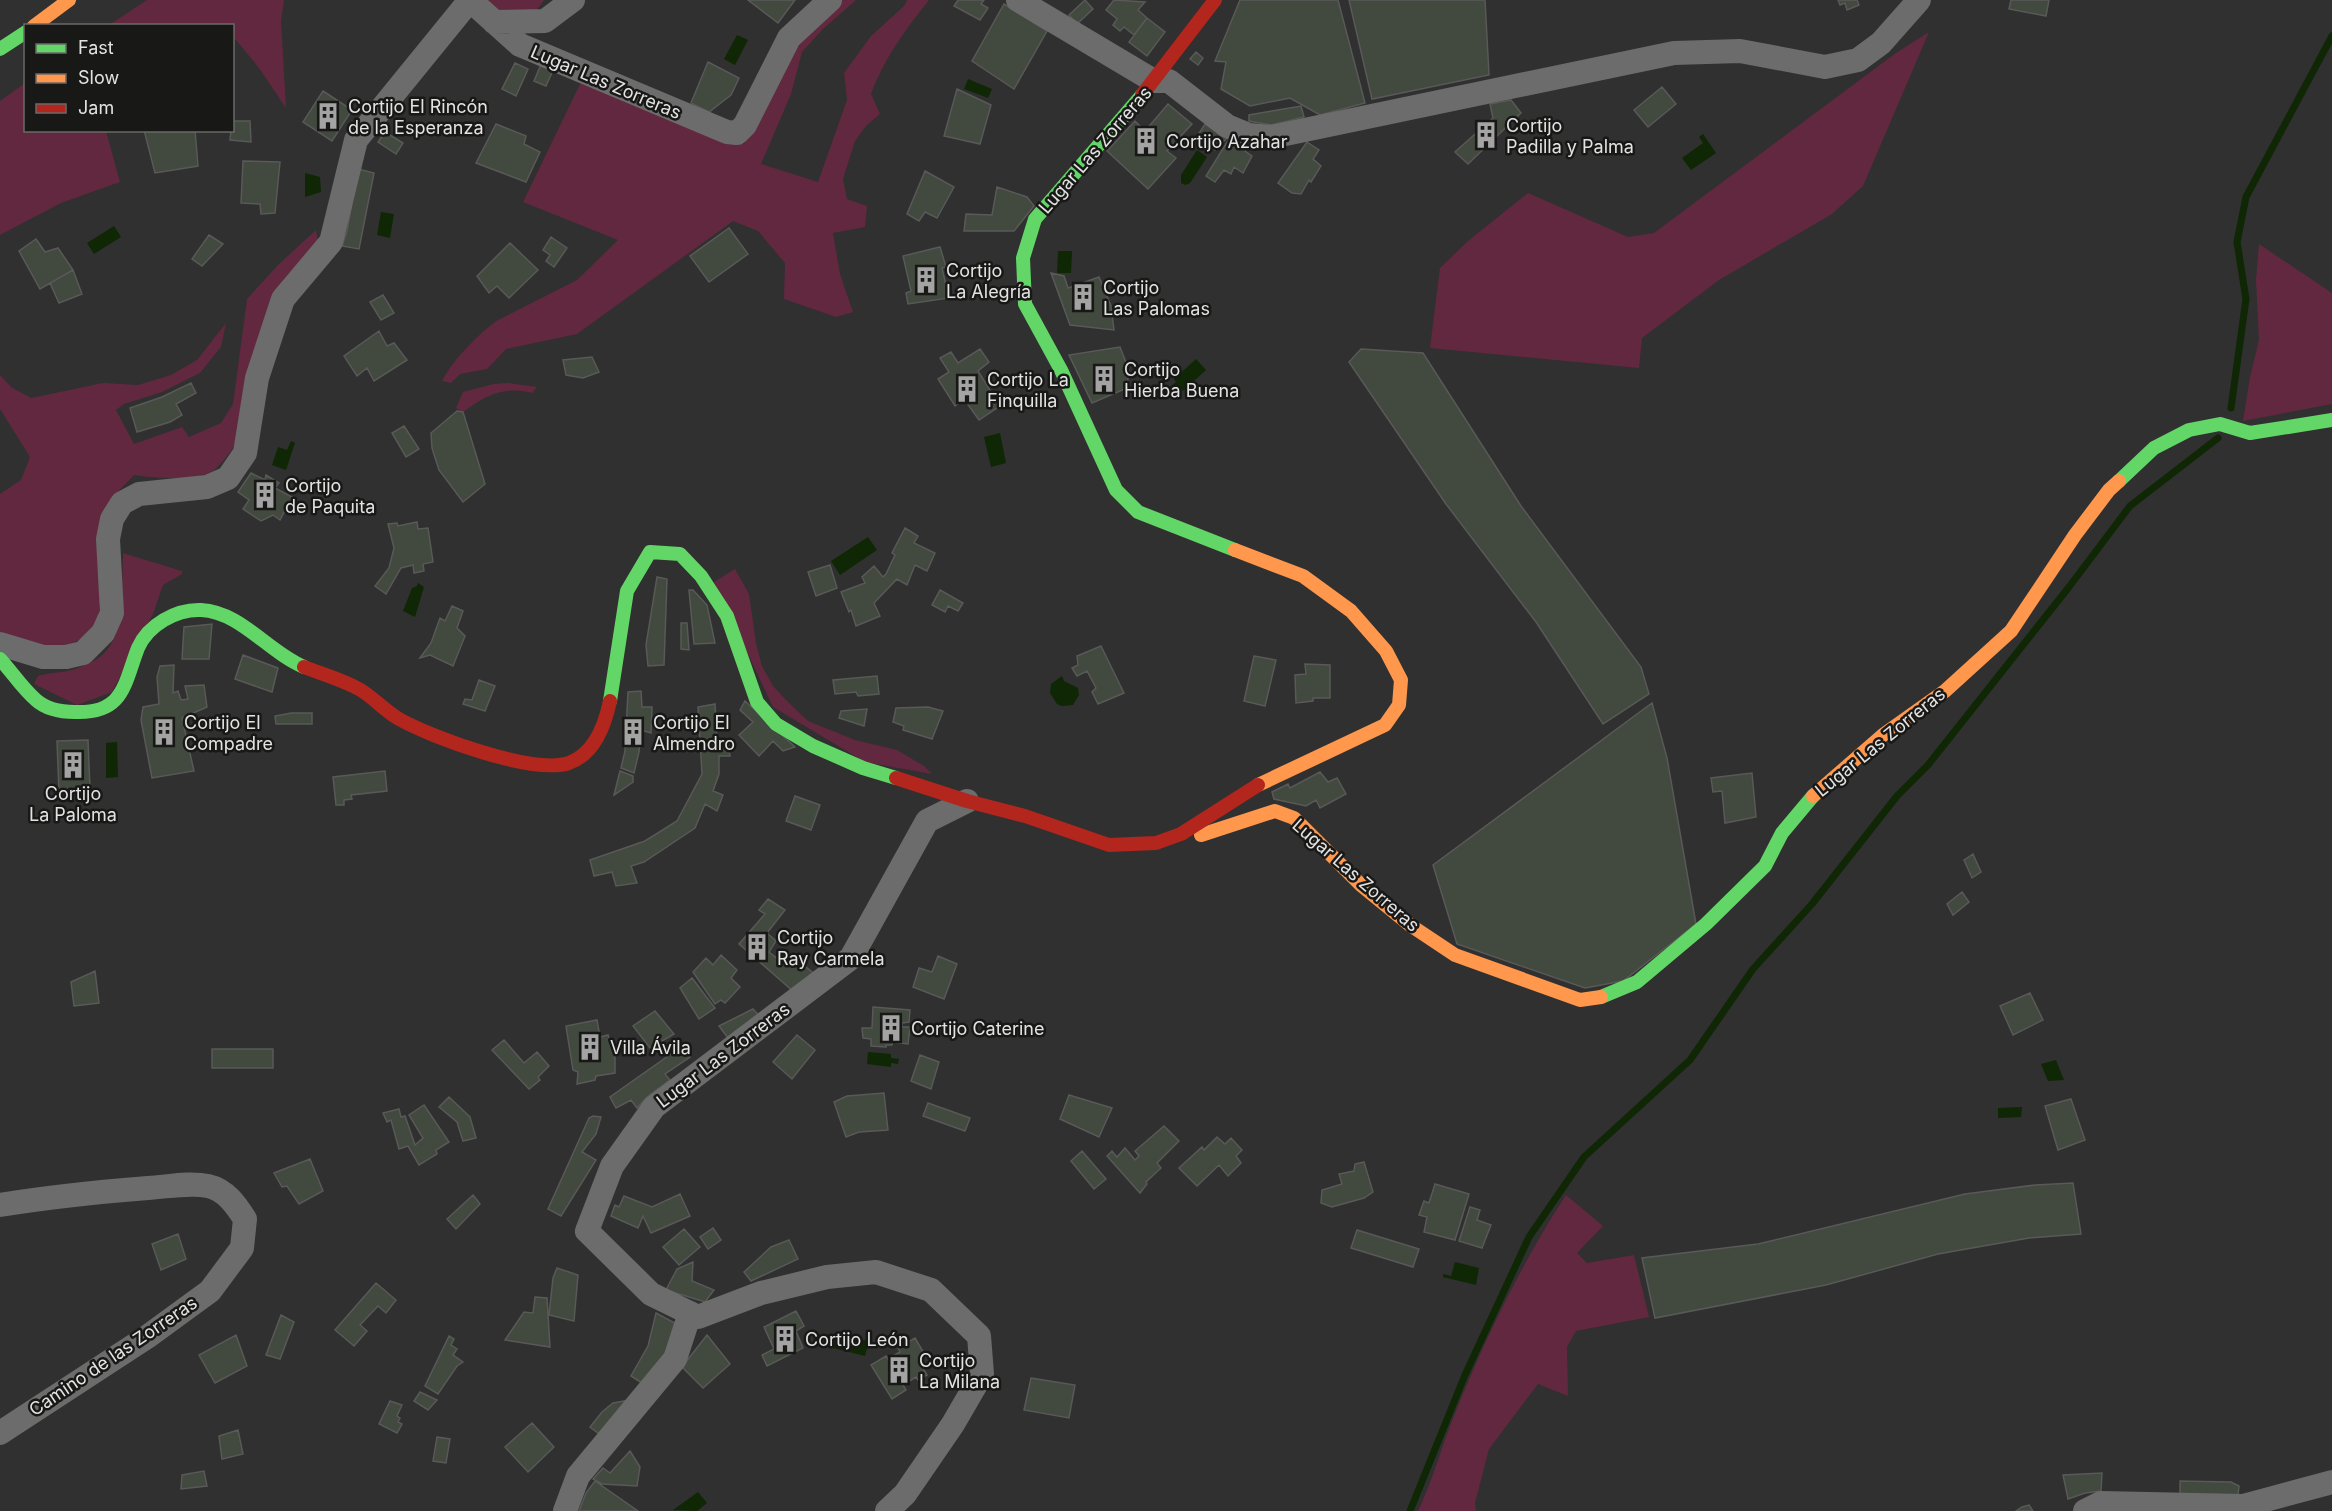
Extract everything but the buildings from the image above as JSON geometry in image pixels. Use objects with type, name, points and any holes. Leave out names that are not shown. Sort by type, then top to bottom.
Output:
[{"type":"main road","points":[[37,24],[69,0]]},
{"type":"main road","points":[[1154,81],[1215,0]]},
{"type":"main road","points":[[0,50],[24,33]]},
{"type":"main road","name":"Lugar Las Zorreras","points":[[1154,81],[1035,219],[1023,258],[1025,304],[1061,370],[1116,490],[1138,512],[1303,576],[1351,610],[1386,651],[1401,680],[1399,705],[1385,725],[1263,782],[1181,834]]},
{"type":"main road","name":"Lugar Las Zorreras","points":[[1181,834],[1192,838],[1275,811],[1294,818],[1361,885],[1410,925],[1455,955],[1580,1000],[1606,996],[1637,982],[1706,924],[1765,866],[1782,833],[1808,802],[1883,735],[1945,691],[2011,631],[2074,535],[2109,490],[2154,448],[2189,430],[2220,424],[2250,433],[2332,420]]},
{"type":"main road","points":[[0,659],[39,703],[72,712],[94,711],[112,703],[130,676],[141,643],[160,623],[176,614],[198,608],[223,614],[285,659],[358,689],[398,719],[437,737],[465,747],[549,766],[570,762],[578,757],[603,730],[610,701],[627,590],[650,552],[680,554],[701,576],[727,616],[758,702],[776,724],[813,746],[863,768],[967,801],[1025,816],[1109,845],[1156,843],[1181,834]]},
{"type":"street","name":"Lugar Las Zorreras","points":[[470,0],[520,45],[727,132],[737,133],[745,125],[789,38],[830,0]]},
{"type":"street","points":[[0,644],[43,657],[66,657],[82,653],[103,633],[112,613],[108,539],[112,519],[122,502],[139,494],[207,487],[228,478],[245,453],[257,378],[283,299],[331,242],[356,140],[470,0]]},
{"type":"street","points":[[494,22],[545,21],[573,0]]},
{"type":"street","name":"Lugar Las Zorreras","points":[[1018,0],[1154,81]]},
{"type":"street","points":[[1154,81],[1169,81],[1227,126],[1249,135],[1271,137],[1674,53],[1740,51],[1825,67],[1858,60],[1881,43],[1919,0]]},
{"type":"street","name":"Lugar Las Zorreras","points":[[690,1313],[651,1294],[587,1231],[612,1166],[654,1107],[851,958],[927,821],[967,801]]},
{"type":"street","name":"Camino de las Zorreras","points":[[0,1205],[126,1190],[184,1185],[210,1186],[232,1199],[246,1219],[242,1248],[210,1291],[147,1337],[0,1433]]},
{"type":"street","points":[[565,1511],[578,1476],[675,1359],[690,1313],[698,1317],[761,1293],[827,1277],[876,1272],[931,1290],[979,1336],[982,1374],[953,1424],[905,1494],[887,1511]]},
{"type":"street","points":[[2085,1511],[2100,1503],[2243,1506],[2332,1482]]},
{"type":"shaded area","points":[[147,0],[284,0],[281,21],[286,108],[259,68],[234,39],[234,24],[111,24]]},
{"type":"shaded area","points":[[485,0],[544,0],[533,15],[495,10]]},
{"type":"shaded area","points":[[839,0],[856,0],[823,29],[802,52],[791,94],[761,164],[818,182],[847,100],[844,73],[871,36],[904,6],[907,0],[929,0],[904,33],[882,68],[871,94],[880,114],[866,126],[855,141],[843,179],[847,199],[867,206],[865,227],[833,233],[840,274],[853,312],[836,317],[784,299],[785,263],[758,231],[733,221],[577,334],[506,349],[487,369],[460,374],[451,383],[442,381],[459,356],[498,320],[577,280],[618,240],[523,202],[582,80],[721,142],[744,144],[796,49]]},
{"type":"shaded area","points":[[1929,32],[1863,186],[1832,214],[1719,280],[1642,338],[1639,368],[1430,348],[1440,268],[1468,241],[1528,193],[1628,237],[1654,233],[1896,53]]},
{"type":"shaded area","points":[[737,35],[748,40],[735,65],[724,59]]},
{"type":"shaded area","points":[[968,79],[992,89],[988,98],[964,89]]},
{"type":"shaded area","points":[[24,84],[24,132],[106,132],[120,182],[61,203],[0,235],[0,101]]},
{"type":"shaded area","points":[[1703,134],[1716,153],[1691,170],[1682,158],[1703,143],[1699,137]]},
{"type":"shaded area","points":[[1197,150],[1207,157],[1190,183],[1185,185],[1181,183],[1181,175]]},
{"type":"shaded area","points":[[305,173],[320,177],[321,192],[305,197]]},
{"type":"shaded area","points":[[381,212],[394,214],[390,238],[377,235]]},
{"type":"shaded area","points":[[114,226],[121,237],[94,254],[87,243]]},
{"type":"shaded area","points":[[316,230],[318,241],[236,444],[226,458],[207,474],[187,478],[134,475],[110,500],[98,622],[76,642],[64,646],[39,645],[0,632],[0,494],[21,480],[30,457],[0,409],[0,375],[11,387],[31,398],[103,383],[138,385],[171,375],[197,360],[226,323],[221,347],[200,373],[162,392],[124,404],[116,410],[134,444],[182,427],[189,437],[221,423],[233,404],[247,299],[279,264]]},
{"type":"shaded area","points":[[2259,244],[2332,293],[2332,404],[2243,421],[2259,340],[2256,280]]},
{"type":"shaded area","points":[[1058,251],[1072,251],[1071,273],[1057,273]]},
{"type":"shaded area","points":[[1196,359],[1206,370],[1183,391],[1181,389],[1176,394],[1170,387],[1176,382],[1174,379]]},
{"type":"shaded area","points":[[508,383],[537,387],[532,393],[503,391],[479,401],[463,412],[456,408],[463,392],[493,384]]},
{"type":"shaded area","points":[[1000,433],[1006,463],[991,467],[984,437]]},
{"type":"shaded area","points":[[291,441],[295,443],[286,470],[272,465],[278,447],[287,450]]},
{"type":"shaded area","points":[[868,537],[877,550],[840,575],[831,561]]},
{"type":"shaded area","points":[[123,553],[182,571],[182,574],[163,585],[153,614],[112,692],[77,705],[34,684],[38,676],[88,664],[107,650],[113,641],[119,618]]},
{"type":"shaded area","points":[[735,569],[749,594],[756,643],[762,666],[773,686],[790,704],[808,721],[855,740],[897,750],[924,766],[932,774],[865,762],[773,707],[714,582]]},
{"type":"shaded area","points":[[418,583],[424,587],[415,617],[403,611],[412,588]]},
{"type":"shaded area","points":[[1062,676],[1064,681],[1078,688],[1079,695],[1073,705],[1057,704],[1050,693],[1051,684]]},
{"type":"shaded area","points":[[117,742],[118,777],[106,778],[106,743]]},
{"type":"shaded area","points":[[868,1052],[891,1054],[891,1058],[899,1059],[898,1064],[891,1063],[891,1067],[867,1064]]},
{"type":"shaded area","points":[[2056,1060],[2064,1080],[2048,1081],[2041,1064]]},
{"type":"shaded area","points":[[2022,1107],[2021,1117],[1998,1118],[1998,1108]]},
{"type":"shaded area","points":[[1566,1195],[1603,1226],[1577,1253],[1587,1263],[1634,1255],[1649,1317],[1576,1331],[1567,1347],[1568,1396],[1538,1384],[1489,1449],[1475,1503],[1476,1511],[1418,1511],[1454,1416],[1491,1330],[1534,1248]]},
{"type":"shaded area","points":[[1455,1262],[1479,1268],[1476,1285],[1443,1277],[1443,1274],[1451,1276]]},
{"type":"shaded area","points":[[836,1334],[869,1341],[865,1356],[833,1348]]},
{"type":"shaded area","points":[[698,1492],[707,1503],[697,1511],[673,1510]]},
{"type":"waterway","points":[[2231,408],[2246,299],[2237,242],[2246,197],[2332,36]]},
{"type":"waterway","points":[[1410,1511],[1465,1375],[1529,1237],[1584,1157],[1690,1060],[1753,969],[1812,904],[1897,796],[1928,765],[2130,506],[2218,438]]},
{"type":"traffic: fast","points":[[0,49],[24,33]]},
{"type":"traffic: fast","points":[[1142,95],[1035,219],[1023,258],[1025,304],[1061,370],[1116,490],[1138,512],[1235,550]]},
{"type":"traffic: fast","points":[[2119,481],[2154,448],[2189,430],[2220,424],[2250,433],[2332,420]]},
{"type":"traffic: fast","points":[[610,701],[627,591],[650,552],[680,554],[701,576],[727,616],[757,702],[776,724],[813,746],[863,768],[896,778]]},
{"type":"traffic: fast","points":[[0,659],[26,690],[44,706],[75,712],[104,708],[120,694],[138,648],[149,632],[164,620],[182,612],[201,610],[215,612],[242,625],[278,652],[304,667]]},
{"type":"traffic: fast","points":[[1601,997],[1637,982],[1706,924],[1765,866],[1782,833],[1813,796]]},
{"type":"traffic: slow","points":[[37,24],[69,0]]},
{"type":"traffic: slow","points":[[1813,796],[1883,735],[1945,691],[2011,631],[2075,535],[2109,490],[2119,481]]},
{"type":"traffic: slow","points":[[1235,550],[1303,576],[1351,611],[1386,651],[1401,680],[1399,705],[1385,725],[1258,785]]},
{"type":"traffic: slow","points":[[1201,835],[1275,811],[1294,818],[1361,885],[1410,925],[1455,955],[1580,1000],[1601,997]]},
{"type":"traffic: jam","points":[[1142,95],[1215,0]]},
{"type":"traffic: jam","points":[[304,667],[359,689],[388,712],[414,727],[482,752],[532,764],[553,765],[578,759],[597,738],[610,701]]},
{"type":"traffic: jam","points":[[896,778],[967,801],[1025,816],[1109,845],[1156,843],[1181,834],[1258,785]]},
{"type":"place","name":"Cortijo El Rincón de la Esperanza","points":[[328,116]]},
{"type":"place","name":"Cortijo Padilla y Palma","points":[[1486,135]]},
{"type":"place","name":"Cortijo Azahar","points":[[1146,141]]},
{"type":"place","name":"Cortijo La Alegría","points":[[926,280]]},
{"type":"place","name":"Cortijo Las Palomas","points":[[1083,297]]},
{"type":"place","name":"Cortijo Hierba Buena","points":[[1104,379]]},
{"type":"place","name":"Cortijo La Finquilla","points":[[967,389]]},
{"type":"place","name":"Cortijo de Paquita","points":[[265,495]]},
{"type":"place","name":"Cortijo El Compadre","points":[[164,732]]},
{"type":"place","name":"Cortijo El Almendro","points":[[633,732]]},
{"type":"place","name":"Cortijo La Paloma","points":[[73,765]]},
{"type":"place","name":"Cortijo Ray Carmela","points":[[757,947]]},
{"type":"place","name":"Cortijo Caterine","points":[[891,1028]]},
{"type":"place","name":"Villa Ávila","points":[[590,1047]]},
{"type":"place","name":"Cortijo León","points":[[785,1339]]},
{"type":"place","name":"Cortijo La Milana","points":[[899,1370]]}]
